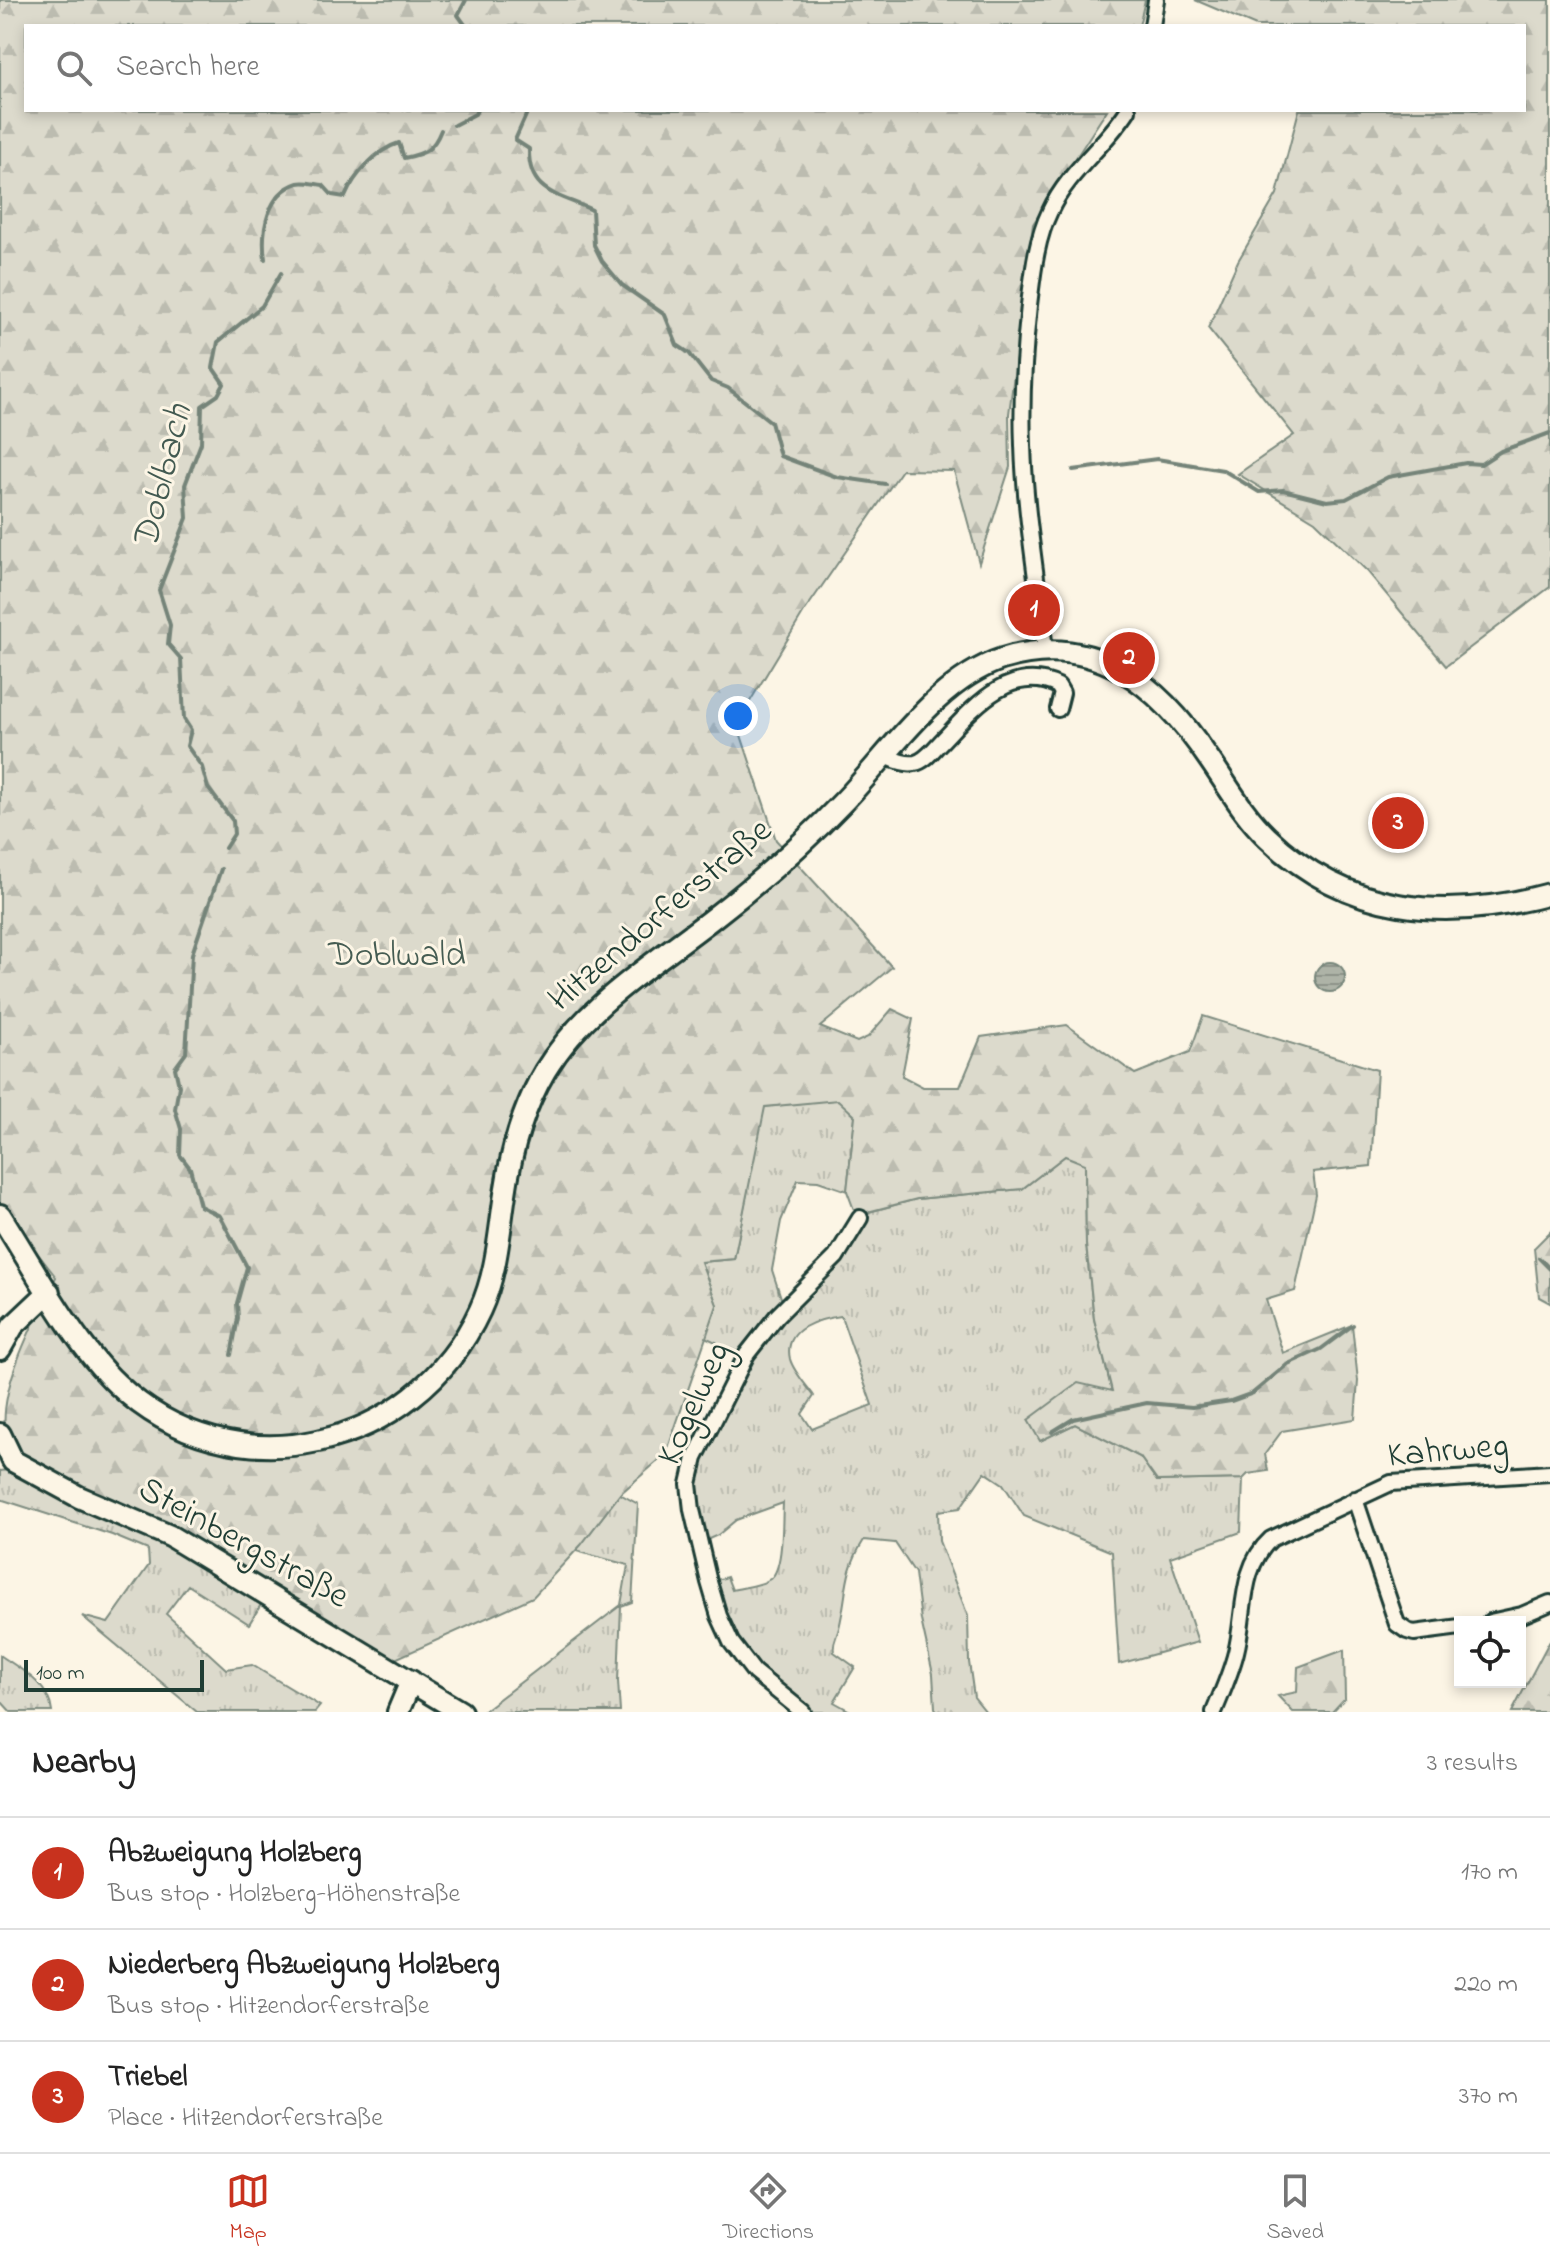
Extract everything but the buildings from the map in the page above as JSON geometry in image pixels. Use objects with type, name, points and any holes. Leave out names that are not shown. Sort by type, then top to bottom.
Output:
[{"type":"main road","name":"Hitzendorferstraße","points":[[0,1215],[87,1352],[118,1385],[164,1418],[202,1436],[257,1446],[301,1444],[349,1433],[398,1408],[443,1369],[477,1315],[493,1269],[520,1125],[534,1091],[569,1037],[609,997],[713,919],[769,871],[839,806],[914,724],[962,680],[997,661],[1045,651],[1096,658],[1113,664],[1143,683],[1160,697],[1194,737],[1238,804],[1264,834],[1296,862],[1340,888],[1394,905],[1430,909],[1477,909],[1550,894]]},
{"type":"main road","points":[[0,1349],[13,1326],[49,1292]]},
{"type":"main road","name":"Steinbergstraße","points":[[0,1434],[6,1463],[170,1536],[461,1712]]},
{"type":"main road","points":[[398,1712],[411,1681]]},
{"type":"street","points":[[1152,24],[1156,0]]},
{"type":"street","points":[[1045,651],[1023,449],[1023,376],[1035,259],[1043,227],[1059,194],[1127,112]]},
{"type":"street","points":[[885,756],[905,763],[922,760],[989,695],[1013,683],[1035,681],[1058,686],[1062,693],[1058,709]]},
{"type":"street","name":"Kogelweg","points":[[803,1712],[754,1672],[731,1642],[709,1582],[689,1484],[695,1458],[747,1354],[777,1316],[836,1257],[860,1218]]},
{"type":"street","name":"Kahrweg","points":[[1214,1712],[1236,1651],[1245,1590],[1257,1554],[1280,1534],[1380,1486],[1401,1481],[1550,1473]]},
{"type":"street","name":"Kahrweg","points":[[1355,1499],[1397,1624],[1414,1633],[1454,1628]]},
{"type":"street","points":[[1517,1616],[1550,1603]]},
{"type":"green space","name":"Doblwald","points":[[0,0],[1145,0],[1139,24],[24,24],[24,112],[1106,112],[1033,224],[1009,414],[1010,467],[979,563],[954,471],[902,470],[804,612],[737,723],[776,840],[892,967],[820,1027],[857,1042],[868,1037],[892,1009],[913,1019],[902,1076],[923,1087],[960,1087],[981,1037],[1067,1025],[1135,1074],[1190,1052],[1203,1016],[1377,1070],[1371,1166],[1313,1172],[1316,1195],[1295,1291],[1266,1300],[1283,1353],[1352,1325],[1358,1381],[1355,1419],[1282,1431],[1265,1454],[1268,1471],[1248,1474],[1243,1479],[1157,1481],[1140,1457],[1075,1424],[1040,1441],[1028,1420],[1078,1383],[1112,1391],[1094,1319],[1086,1244],[1085,1164],[1065,1156],[1022,1189],[917,1199],[856,1215],[847,1191],[855,1116],[838,1100],[765,1107],[734,1259],[701,1262],[717,1305],[666,1454],[620,1494],[581,1545],[533,1597],[393,1660],[18,1458],[5,1430],[8,1392],[21,1351],[56,1277],[0,1205]]},
{"type":"green space","points":[[1195,0],[1550,0],[1550,587],[1446,666],[1368,572],[1315,521],[1238,474],[1294,435],[1208,328],[1238,261],[1277,194],[1298,112],[1526,112],[1526,24],[1251,24]]},
{"type":"green space","points":[[839,1099],[855,1116],[847,1191],[818,1181],[798,1180],[781,1221],[772,1270],[783,1304],[741,1354],[705,1337],[717,1305],[701,1262],[734,1259],[764,1107]]},
{"type":"green space","points":[[1066,1155],[1085,1164],[1086,1244],[1094,1319],[1112,1392],[1040,1441],[1075,1424],[1140,1457],[1157,1481],[1243,1479],[1241,1532],[1170,1557],[1198,1642],[1119,1664],[1112,1552],[1024,1516],[1003,1484],[985,1472],[960,1508],[938,1511],[939,1541],[968,1616],[969,1662],[974,1697],[986,1712],[938,1712],[935,1708],[933,1674],[915,1573],[895,1543],[864,1540],[849,1573],[834,1645],[834,1652],[855,1667],[834,1702],[852,1712],[808,1712],[747,1660],[714,1589],[717,1580],[727,1577],[732,1590],[762,1583],[775,1574],[780,1555],[783,1503],[736,1520],[718,1535],[702,1542],[693,1474],[741,1370],[869,1212],[917,1199],[1022,1189]],"holes":[[[841,1316],[872,1405],[812,1429],[802,1414],[814,1396],[790,1359],[789,1348],[797,1333],[813,1323]]]},
{"type":"green space","points":[[1550,1232],[1550,1303],[1539,1297],[1534,1248]]},
{"type":"green space","points":[[16,1469],[140,1528],[265,1598],[249,1624],[188,1585],[166,1614],[226,1669],[252,1665],[320,1706],[315,1712],[197,1712],[82,1616],[108,1623],[149,1565],[148,1550],[112,1535],[0,1499],[0,1471]]},
{"type":"green space","points":[[620,1494],[638,1504],[632,1602],[621,1606],[620,1712],[482,1712],[621,1605],[628,1565],[576,1551]]},
{"type":"green space","points":[[1550,1640],[1550,1712],[1512,1712]]},
{"type":"green space","points":[[1344,1650],[1345,1698],[1332,1712],[1293,1712],[1278,1696],[1297,1692],[1298,1667]]},
{"type":"green space","points":[[0,1655],[40,1685],[52,1712],[11,1712],[0,1700]]},
{"type":"shaded area","points":[[1330,962],[1336,963],[1344,971],[1344,983],[1336,991],[1330,992],[1324,991],[1316,983],[1315,977],[1316,971],[1324,963]]},
{"type":"waterway","name":"Doblbach","points":[[465,24],[458,15],[466,0]]},
{"type":"waterway","name":"Doblbach","points":[[454,125],[476,112]]},
{"type":"waterway","points":[[526,112],[515,140],[529,149],[534,175],[547,190],[592,210],[594,245],[602,261],[622,285],[665,315],[677,345],[689,353],[711,381],[728,388],[771,422],[780,456],[837,477],[885,484]]},
{"type":"waterway","name":"Doblbach","points":[[265,259],[264,237],[268,214],[279,195],[288,188],[304,182],[323,185],[332,195],[345,197],[360,172],[382,151],[399,143],[404,158],[418,155],[431,147],[441,130]]},
{"type":"waterway","name":"Doblbach","points":[[225,848],[234,834],[233,821],[208,788],[202,767],[187,746],[191,730],[184,719],[181,659],[168,644],[170,625],[159,590],[187,518],[185,485],[201,443],[202,406],[218,395],[224,384],[213,368],[218,342],[262,306],[281,273]]},
{"type":"waterway","points":[[1073,470],[1157,459],[1223,470],[1259,492],[1283,490],[1327,501],[1346,499],[1388,477],[1466,463],[1481,464],[1501,451],[1550,433]]},
{"type":"waterway","name":"Doblbach","points":[[221,869],[192,954],[186,1053],[175,1068],[179,1086],[175,1109],[181,1129],[180,1155],[190,1168],[200,1206],[220,1216],[247,1267],[237,1303],[238,1318],[231,1355]]},
{"type":"waterway","points":[[1539,1258],[1550,1269]]},
{"type":"waterway","points":[[1052,1432],[1073,1419],[1147,1403],[1192,1407],[1231,1401],[1253,1393],[1288,1364],[1321,1349],[1353,1325]]},
{"type":"place","name":"Abzweigung Holzberg","points":[[1034,610]]},
{"type":"place","name":"Niederberg Abzweigung Holzberg","points":[[1129,658]]},
{"type":"place","name":"Triebel","points":[[1398,823]]}]
